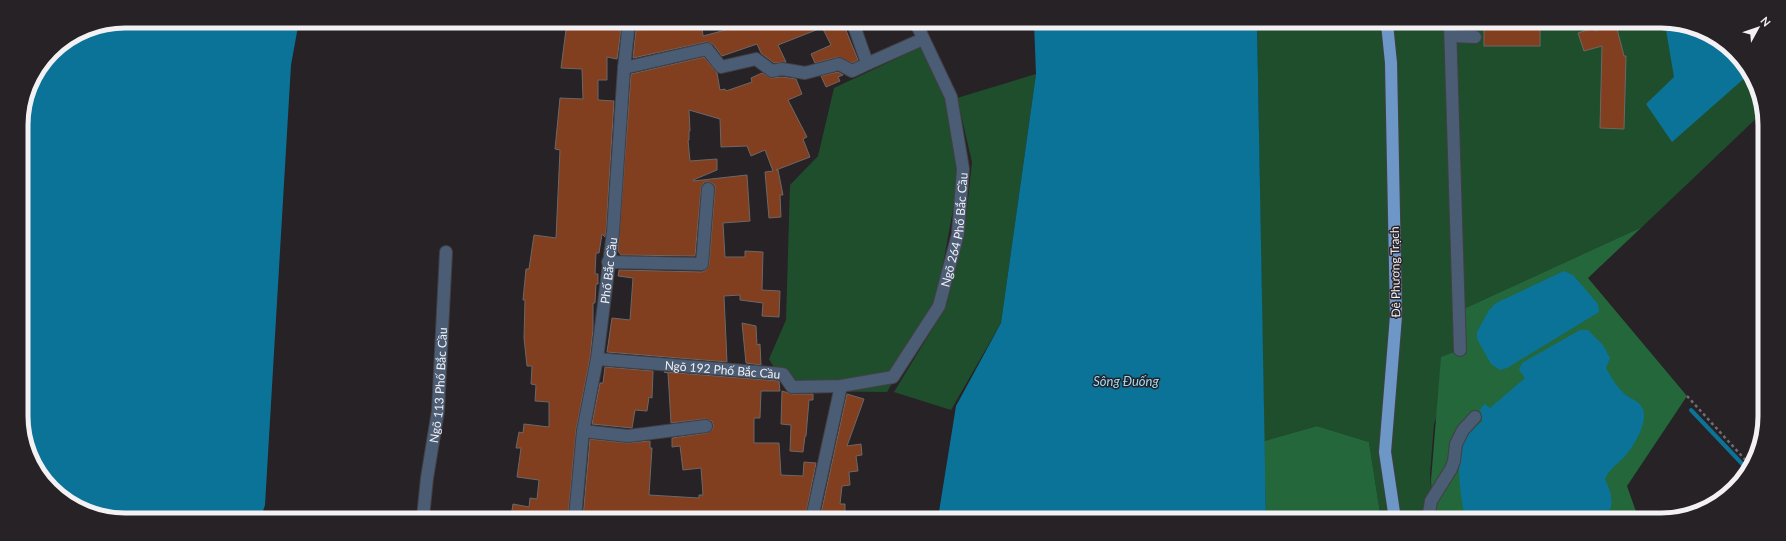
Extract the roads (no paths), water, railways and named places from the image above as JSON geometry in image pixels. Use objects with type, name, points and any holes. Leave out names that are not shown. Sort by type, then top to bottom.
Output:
[{"type":"main road","name":"Đê Phương Trạch","points":[[1387,28],[1391,63],[1396,316],[1385,452],[1394,513]]},
{"type":"street","name":"Phố Bắc Cầu","points":[[575,513],[583,431],[597,359],[608,262],[613,232],[624,68],[628,28]]},
{"type":"street","points":[[855,28],[866,60],[869,63]]},
{"type":"street","name":"Ngõ 264 Phố Bắc Cầu","points":[[841,386],[893,377],[939,306],[958,234],[963,169],[951,97],[918,28]]},
{"type":"street","points":[[1450,28],[1460,350]]},
{"type":"street","points":[[1451,36],[1475,37]]},
{"type":"street","points":[[624,68],[707,49],[720,68],[756,59],[772,71],[782,69],[805,74],[839,64],[852,71],[922,39]]},
{"type":"street","points":[[608,262],[702,264],[708,189]]},
{"type":"street","name":"Ngõ 113 Phố Bắc Cầu","points":[[423,513],[427,478],[438,411],[446,252]]},
{"type":"street","name":"Ngõ 192 Phố Bắc Cầu","points":[[597,359],[783,374],[792,387],[841,386]]},
{"type":"street","points":[[813,513],[841,386]]},
{"type":"street","points":[[1429,513],[1431,501],[1451,469],[1454,461],[1456,444],[1463,430],[1475,417]]},
{"type":"street","points":[[583,431],[628,436],[706,426]]},
{"type":"water","points":[[119,28],[298,28],[291,65],[265,505],[262,513],[125,513],[100,510],[76,500],[61,489],[44,470],[33,447],[28,422],[28,119],[31,100],[35,88],[44,71],[56,56],[71,44],[88,35]]},
{"type":"water","name":"Sông Đuống","points":[[1034,28],[1257,28],[1266,513],[939,513],[956,406],[1001,323],[1036,74]]},
{"type":"water","points":[[1666,28],[1686,31],[1698,35],[1715,44],[1734,61],[1745,77],[1672,142],[1646,104],[1674,77]]},
{"type":"water","points":[[1564,271],[1573,275],[1598,304],[1599,312],[1507,368],[1500,370],[1491,364],[1477,339],[1477,332],[1489,310],[1496,303]]},
{"type":"water","points":[[1580,330],[1588,330],[1603,345],[1610,358],[1606,368],[1612,379],[1623,392],[1641,406],[1644,411],[1643,424],[1637,439],[1629,451],[1611,469],[1605,479],[1611,496],[1611,507],[1609,513],[1464,513],[1459,478],[1459,467],[1462,447],[1465,439],[1482,421],[1480,409],[1485,404],[1490,408],[1525,378],[1519,370],[1522,363]]},
{"type":"waterway","points":[[1691,410],[1744,466]]}]
